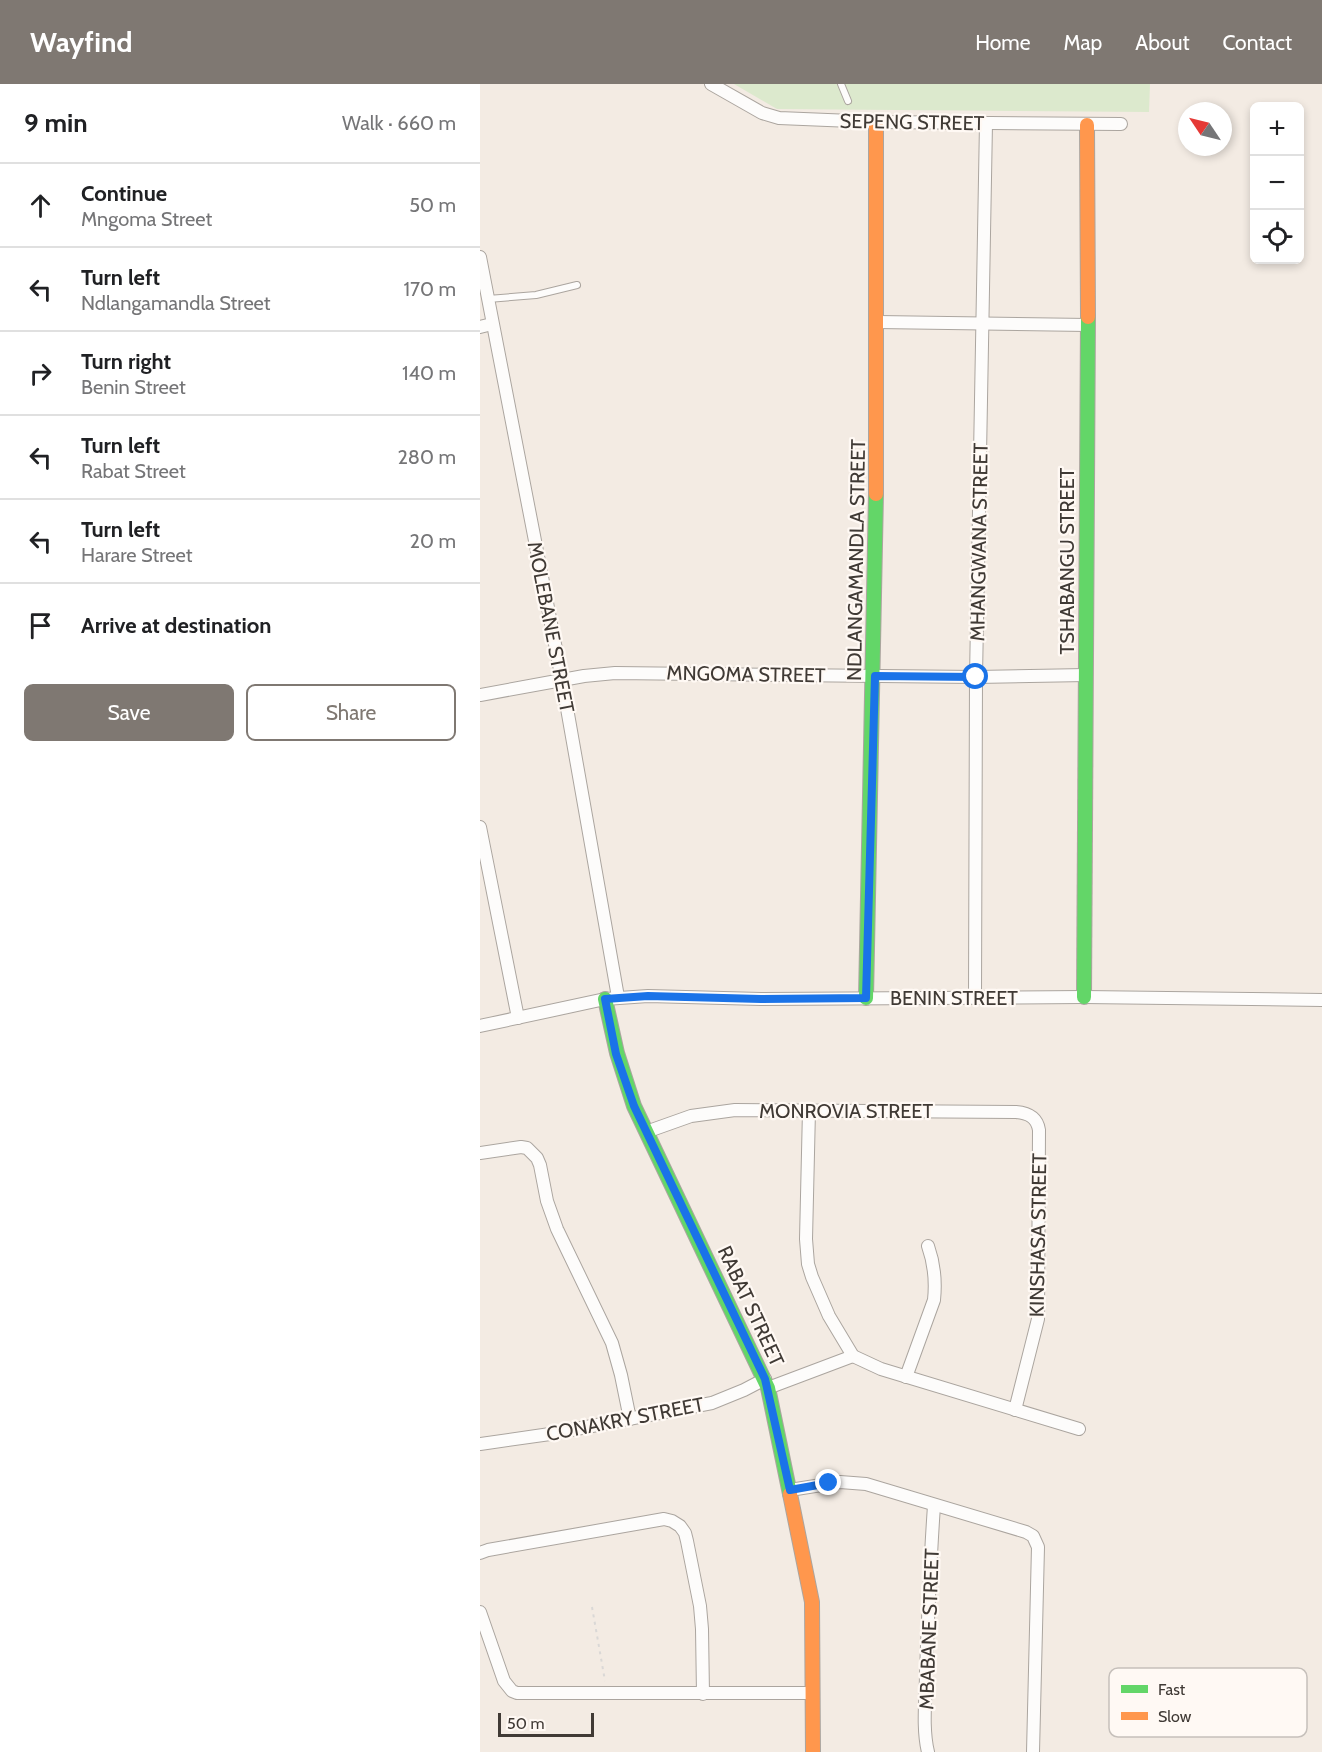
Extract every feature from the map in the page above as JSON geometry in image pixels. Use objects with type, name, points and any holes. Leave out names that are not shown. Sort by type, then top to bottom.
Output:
[{"type":"street","name":"SEPENG STREET","points":[[711,84],[771,117],[876,122],[1121,124]]},
{"type":"street","name":"NDLANGAMANDLA STREET","points":[[866,998],[875,676],[878,322],[876,122]]},
{"type":"street","name":"MHANGWANA STREET","points":[[975,998],[976,677],[986,123]]},
{"type":"street","name":"TSHABANGU STREET","points":[[1084,997],[1088,125]]},
{"type":"street","name":"MOLEBANE STREET","points":[[480,257],[488,298],[486,325],[562,680],[611,998]]},
{"type":"street","points":[[878,322],[1088,325]]},
{"type":"street","name":"MNGOMA STREET","points":[[480,695],[599,674],[634,672],[976,677],[1086,675]]},
{"type":"street","points":[[480,827],[518,1018]]},
{"type":"street","name":"BENIN STREET","points":[[480,1026],[611,998],[648,996],[761,999],[1084,997],[1322,1000]]},
{"type":"street","name":"RABAT STREET","points":[[611,998],[616,1054],[625,1083],[646,1132],[767,1384],[812,1602],[813,1752]]},
{"type":"street","name":"MONROVIA STREET","points":[[646,1132],[702,1113],[735,1110],[1016,1112],[1033,1118],[1038,1122],[1040,1130]]},
{"type":"street","points":[[809,1110],[806,1239],[808,1264],[825,1308],[853,1356],[906,1377],[1079,1429]]},
{"type":"street","name":"KINSHASA STREET","points":[[1015,1410],[1038,1318],[1040,1130]]},
{"type":"street","points":[[480,1153],[521,1147],[527,1148],[537,1158],[547,1201],[557,1229],[612,1343],[630,1419]]},
{"type":"street","points":[[906,1377],[934,1300],[933,1260],[928,1246]]},
{"type":"street","name":"CONAKRY STREET","points":[[480,1444],[550,1434],[712,1403],[853,1356]]},
{"type":"street","points":[[790,1490],[829,1483],[866,1484],[1033,1536],[1038,1546],[1033,1752]]},
{"type":"street","name":"MBABANE STREET","points":[[928,1752],[926,1708],[928,1596],[934,1506]]},
{"type":"street","points":[[480,1553],[664,1519],[676,1523],[682,1529],[687,1541],[700,1606],[703,1694]]},
{"type":"street","points":[[480,1612],[507,1687],[525,1695],[813,1694]]},
{"type":"lane","points":[[841,84],[848,101]]},
{"type":"lane","points":[[488,298],[536,295],[577,285]]},
{"type":"path","points":[[592,1607],[608,1694]]},
{"type":"green space","points":[[734,84],[1150,84],[1149,112],[777,109]]},
{"type":"traffic: fast","points":[[1084,997],[1088,317]]},
{"type":"traffic: fast","points":[[866,998],[876,494]]},
{"type":"traffic: fast","points":[[605,999],[617,1053],[634,1106],[768,1388],[790,1494]]},
{"type":"traffic: slow","points":[[876,122],[876,494]]},
{"type":"traffic: slow","points":[[1087,125],[1088,317]]},
{"type":"traffic: slow","points":[[790,1494],[812,1602],[813,1752]]},
{"type":"route","points":[[829,1483],[790,1490],[765,1379],[634,1106],[616,1054],[605,999],[648,996],[761,999],[866,998],[875,676],[976,677]]}]
